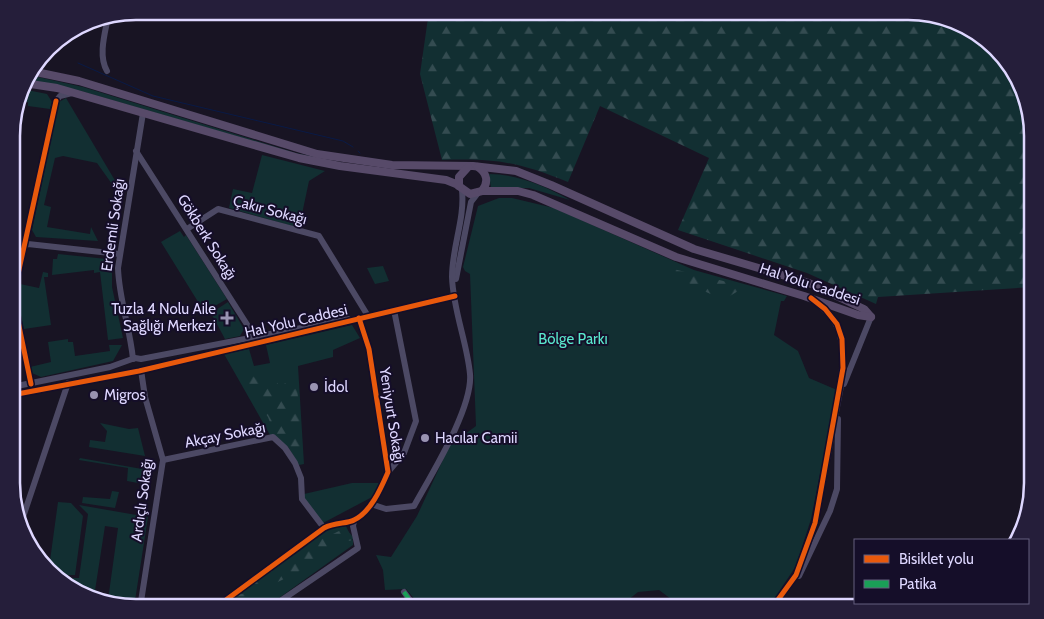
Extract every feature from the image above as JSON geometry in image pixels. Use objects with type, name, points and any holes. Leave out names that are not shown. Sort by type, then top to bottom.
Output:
[{"type":"main road","points":[[33,84],[47,86],[299,158],[340,166],[434,178],[461,188],[470,194],[480,192],[487,178],[478,167],[392,165],[318,154],[79,82],[39,73]]},
{"type":"main road","points":[[461,188],[459,177],[468,166]]},
{"type":"main road","name":"Hal Yolu Caddesi","points":[[478,167],[505,169],[530,176],[694,249],[784,275],[831,292],[864,309],[871,317]]},
{"type":"main road","name":"Hal Yolu Caddesi","points":[[480,192],[504,190],[533,195],[676,257],[811,298],[858,315],[871,317]]},
{"type":"street","points":[[107,24],[103,42],[103,64],[107,71]]},
{"type":"street","points":[[47,86],[56,101]]},
{"type":"street","points":[[20,263],[56,101],[60,96],[72,93]]},
{"type":"street","name":"Erdemli Sokağı","points":[[136,359],[118,287],[119,254],[143,114]]},
{"type":"street","name":"Gökberk Sokağı","points":[[136,151],[255,337]]},
{"type":"street","points":[[371,504],[386,509],[414,506],[464,412],[470,392],[470,374],[455,296],[452,266],[463,206],[461,188]]},
{"type":"street","points":[[455,296],[458,266],[471,202],[480,192]]},
{"type":"street","name":"Çakır Sokağı","points":[[187,229],[218,209],[319,236],[368,316]]},
{"type":"street","points":[[20,248],[23,248],[28,244],[119,254]]},
{"type":"street","name":"Hal Yolu Caddesi","points":[[20,393],[138,370],[455,296]]},
{"type":"street","points":[[779,599],[796,575],[815,523],[843,368],[842,339],[837,324],[825,309],[811,298]]},
{"type":"street","points":[[388,472],[404,453],[416,421],[394,310]]},
{"type":"street","points":[[783,599],[804,569],[830,511],[836,489],[841,395],[850,365],[871,317]]},
{"type":"street","name":"Hal Yolu Caddesi","points":[[20,386],[110,367],[136,359],[341,319],[359,318]]},
{"type":"street","name":"Yeniyurt Sokağı","points":[[354,520],[371,504],[381,489],[388,472],[369,349],[359,318]]},
{"type":"street","points":[[20,331],[31,384]]},
{"type":"street","points":[[136,359],[144,365],[138,370],[130,366],[136,359]]},
{"type":"street","name":"Ardıçlı Sokağı","points":[[138,370],[163,460],[141,599]]},
{"type":"street","points":[[24,514],[68,383]]},
{"type":"street","name":"Akçay Sokağı","points":[[163,460],[273,437],[285,448],[295,463],[301,478],[302,499],[324,528]]},
{"type":"street","points":[[227,599],[324,528],[333,524],[354,520],[353,526],[358,548],[283,599]]},
{"type":"street","points":[[404,592],[409,599]]},
{"type":"green space","points":[[428,20],[908,20],[938,24],[953,29],[979,44],[1000,65],[1015,91],[1020,106],[1024,128],[1024,288],[878,297],[876,304],[807,273],[678,230],[709,158],[600,106],[568,182],[535,170],[506,163],[477,160],[442,160],[420,74]]},
{"type":"green space","points":[[37,77],[83,87],[296,153],[352,165],[297,154],[81,91],[34,81]]},
{"type":"green space","points":[[29,90],[47,94],[52,102],[50,109],[28,106],[28,102],[25,102]]},
{"type":"green space","points":[[66,98],[123,194],[117,191],[97,163],[63,156],[55,158],[44,205],[51,207],[47,227],[90,234],[91,227],[98,241],[36,237],[32,230],[59,102]]},
{"type":"green space","points":[[262,155],[325,171],[309,181],[299,228],[229,208],[233,189],[252,193]]},
{"type":"green space","points":[[489,174],[510,176],[531,182],[570,200],[529,188],[491,188]]},
{"type":"green space","name":"Bölge Parkı","points":[[499,198],[512,198],[554,208],[694,270],[787,296],[784,301],[781,301],[774,335],[798,351],[809,378],[837,390],[811,519],[796,566],[774,599],[671,599],[659,590],[638,592],[629,599],[414,599],[406,589],[385,590],[383,570],[376,555],[391,557],[417,516],[454,436],[461,437],[476,426],[470,274],[463,267],[478,206]]},
{"type":"green space","points":[[180,231],[184,237],[186,235],[227,299],[206,311],[202,304],[200,305],[161,242]]},
{"type":"green space","points":[[58,254],[107,259],[112,265],[112,287],[123,338],[108,340],[100,272],[94,273],[94,270],[52,275],[53,259],[57,259]]},
{"type":"green space","points":[[383,266],[389,281],[375,284],[367,268]]},
{"type":"green space","points":[[673,269],[736,284],[743,288],[725,299],[691,284],[671,272]]},
{"type":"green space","points":[[43,272],[48,273],[48,277],[44,277],[51,325],[24,329],[20,311],[20,284],[39,288]]},
{"type":"green space","points":[[228,302],[244,329],[240,336],[225,339],[211,313]]},
{"type":"green space","points":[[352,325],[360,338],[333,350],[333,357],[298,366],[304,464],[299,465],[288,447],[270,435],[224,354],[249,349],[254,366],[270,363],[266,345]]},
{"type":"green space","points":[[68,339],[68,342],[73,342],[75,356],[110,351],[109,345],[122,345],[113,361],[41,377],[32,373],[30,367],[51,362],[48,342]]},
{"type":"green space","points":[[249,371],[256,379],[274,378],[280,387],[292,378],[297,387],[302,461],[289,445],[274,433],[268,417],[255,400],[240,374]]},
{"type":"green space","points":[[100,423],[129,429],[138,428],[145,456],[89,447],[90,440],[105,442],[107,431]]},
{"type":"green space","points":[[80,458],[142,469],[143,466],[147,467],[145,480],[150,481],[149,485],[127,481],[128,468],[79,460]]},
{"type":"green space","points":[[352,483],[379,483],[374,496],[323,523],[304,498],[304,494]]},
{"type":"green space","points":[[112,491],[119,492],[115,508],[82,503],[83,497],[110,499]]},
{"type":"green space","points":[[58,502],[71,503],[83,516],[75,575],[65,575],[50,561]]},
{"type":"green space","points":[[79,505],[148,517],[135,599],[109,596],[118,528],[105,526],[95,591],[73,580],[73,578],[79,578],[88,514]]},
{"type":"green space","points":[[346,526],[353,545],[278,599],[234,599],[329,529]]},
{"type":"green space","points":[[346,529],[354,538],[350,541],[346,540],[340,546],[313,559],[297,573],[269,586],[254,598],[251,593],[244,599],[231,599],[238,593],[243,594],[244,589],[286,559],[300,552],[318,535],[325,538]]},
{"type":"waterway","points":[[78,63],[153,96],[343,141],[353,147]]},
{"type":"marked path","points":[[404,592],[409,599]]},
{"type":"cycle path","points":[[20,265],[56,101]]},
{"type":"cycle path","points":[[20,393],[139,371],[455,296]]},
{"type":"cycle path","points":[[779,599],[796,575],[815,523],[843,368],[842,339],[837,324],[825,309],[811,298]]},
{"type":"cycle path","points":[[227,599],[324,528],[351,521],[360,516],[375,499],[382,485],[388,472],[369,349],[359,318]]},
{"type":"cycle path","points":[[20,331],[31,384]]},
{"type":"place","name":"Tuzla 4 Nolu Aile Sağlığı Merkezi","points":[[227,318]]},
{"type":"place","name":"İdol","points":[[314,387]]},
{"type":"place","name":"Migros","points":[[94,395]]},
{"type":"place","name":"Hacılar Camii","points":[[425,438]]}]
